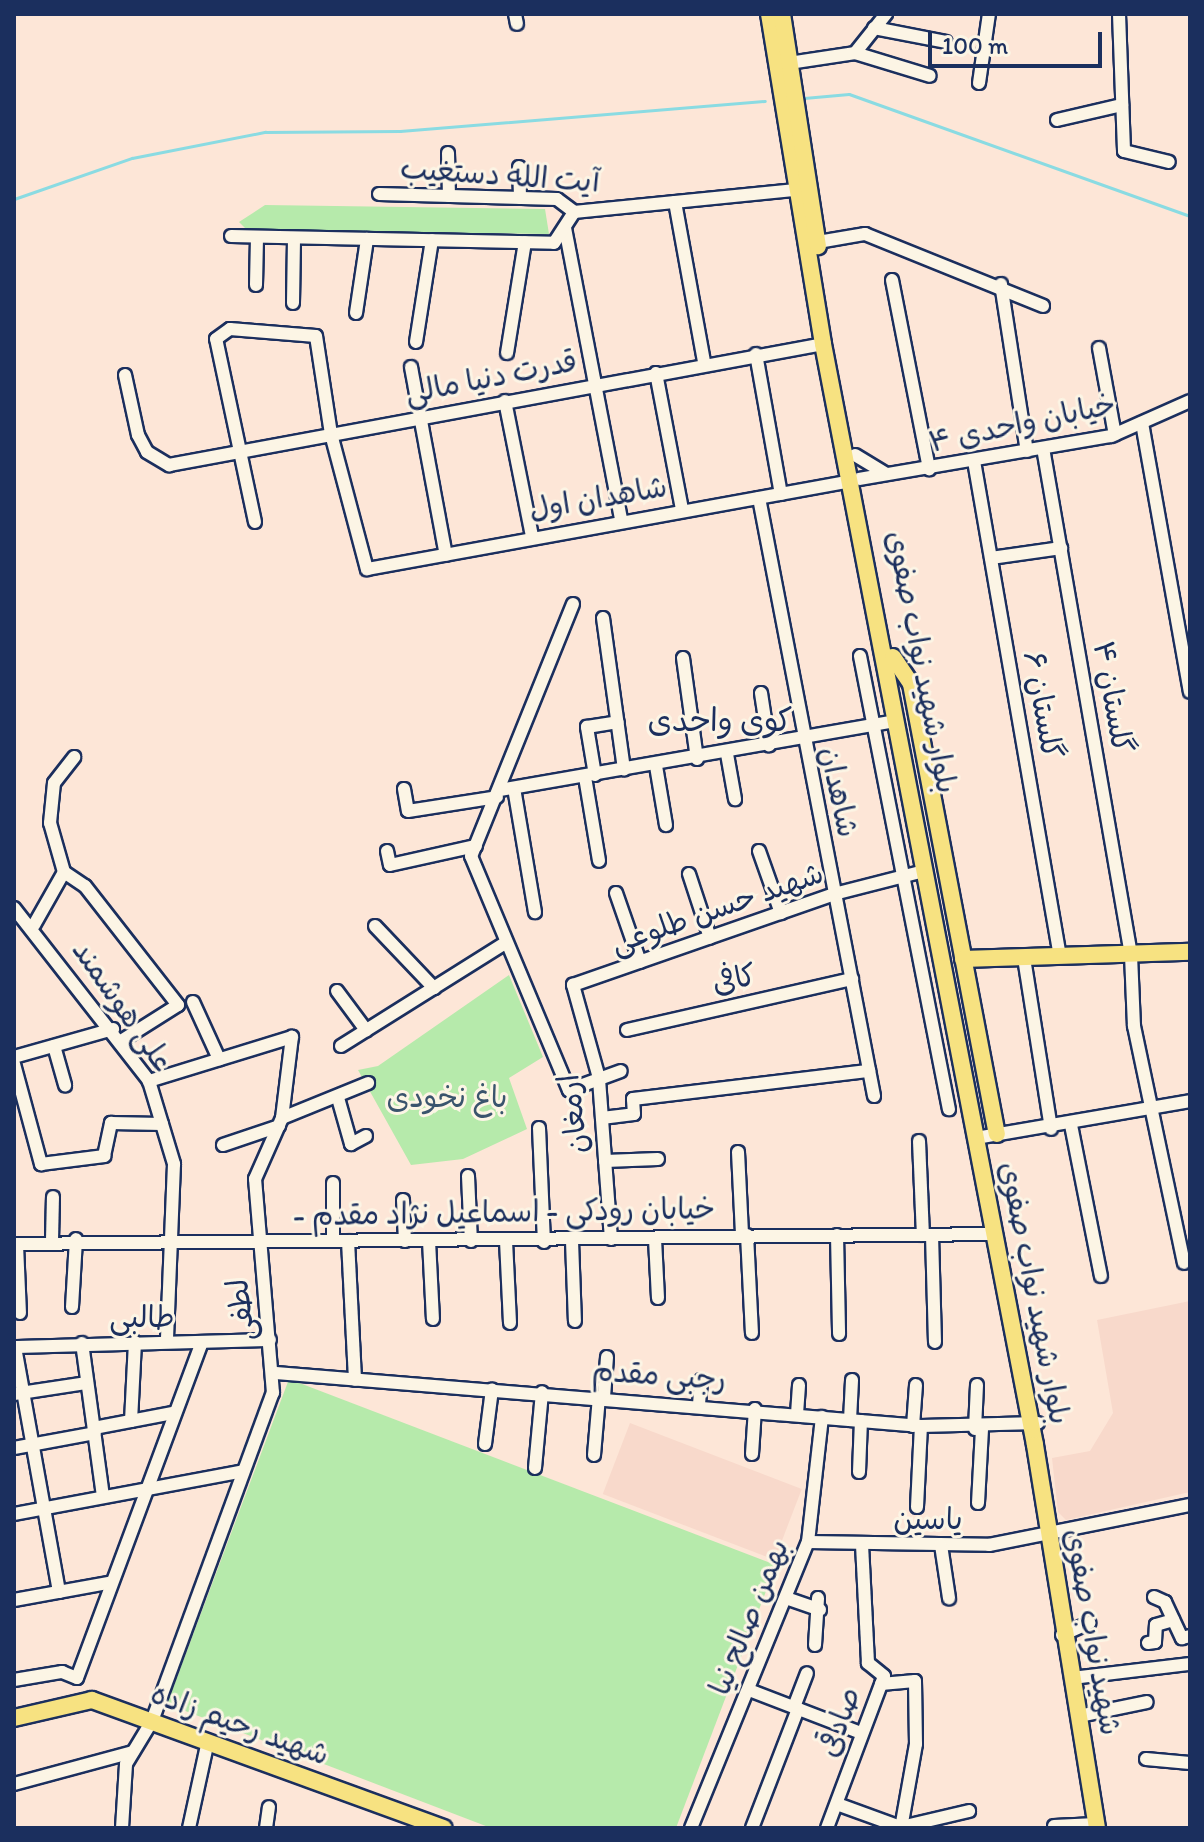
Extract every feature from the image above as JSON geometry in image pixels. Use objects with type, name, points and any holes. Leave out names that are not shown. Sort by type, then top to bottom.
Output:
[{"type":"main road","name":"بلوار شهید نواب صفوی","points":[[769,14],[804,190],[818,242],[855,455],[854,480],[924,871],[986,1136],[994,1234],[1035,1424]]},
{"type":"main road","name":"بلوار شهید نواب صفوی","points":[[782,14],[823,344],[893,657],[986,1136],[1035,1424],[1035,1445]]},
{"type":"main road","points":[[893,657],[911,684],[963,959],[986,1136]]},
{"type":"main road","points":[[963,959],[1190,952]]},
{"type":"main road","name":"شهید نواب صفوی","points":[[1035,1445],[1062,1635],[1097,1826]]},
{"type":"main road","points":[[14,1718],[92,1700]]},
{"type":"main road","name":"شهید رحیم زاده","points":[[92,1700],[443,1828]]},
{"type":"street","points":[[855,53],[886,14]]},
{"type":"street","points":[[979,83],[989,14]]},
{"type":"street","points":[[1119,14],[1124,151],[1169,162]]},
{"type":"street","points":[[874,28],[946,42]]},
{"type":"street","points":[[789,63],[855,53],[930,76]]},
{"type":"street","points":[[1057,120],[1122,105]]},
{"type":"street","points":[[448,153],[449,196]]},
{"type":"street","points":[[519,167],[520,198]]},
{"type":"street","name":"آیت الله دستغیب","points":[[379,194],[557,199],[574,212],[804,190]]},
{"type":"street","points":[[675,202],[704,362]]},
{"type":"street","points":[[231,236],[554,243],[574,212]]},
{"type":"street","points":[[565,228],[621,520]]},
{"type":"street","points":[[818,242],[865,234],[1001,284],[1043,306]]},
{"type":"street","points":[[256,285],[257,237]]},
{"type":"street","points":[[293,303],[294,239]]},
{"type":"street","points":[[356,313],[367,239]]},
{"type":"street","points":[[416,342],[432,240]]},
{"type":"street","points":[[507,353],[525,242]]},
{"type":"street","points":[[892,280],[929,469]]},
{"type":"street","points":[[1001,284],[1027,451]]},
{"type":"street","points":[[255,522],[216,339],[230,329],[256,328],[316,336],[331,434]]},
{"type":"street","name":"قدرت دنیا مالی","points":[[125,375],[138,435],[147,452],[169,465],[704,362],[823,344]]},
{"type":"street","points":[[1099,348],[1115,435]]},
{"type":"street","points":[[756,354],[781,494]]},
{"type":"street","points":[[411,367],[446,555]]},
{"type":"street","points":[[656,373],[682,509]]},
{"type":"street","points":[[505,401],[532,536]]},
{"type":"street","name":"خیابان واحدی ۴","points":[[854,480],[1115,435],[1190,401]]},
{"type":"street","points":[[1142,423],[1190,692]]},
{"type":"street","name":"شاهدان اول","points":[[331,434],[359,560],[367,569],[532,536],[854,480]]},
{"type":"street","name":"گلستان ۴","points":[[1043,448],[1131,955],[1134,1026],[1184,1263]]},
{"type":"street","points":[[855,455],[892,474]]},
{"type":"street","name":"گلستان ۶","points":[[974,461],[1060,957]]},
{"type":"street","name":"شاهدان","points":[[759,498],[802,739],[874,1096]]},
{"type":"street","points":[[991,558],[1061,548]]},
{"type":"street","points":[[573,604],[471,856],[569,1090],[621,1071]]},
{"type":"street","points":[[603,618],[624,770]]},
{"type":"street","points":[[860,656],[949,1109]]},
{"type":"street","points":[[683,658],[697,759]]},
{"type":"street","points":[[761,693],[769,745]]},
{"type":"street","points":[[404,789],[408,811],[514,788],[727,754],[896,721]]},
{"type":"street","points":[[599,861],[587,727],[618,722]]},
{"type":"street","points":[[727,754],[735,799]]},
{"type":"street","points":[[74,757],[54,783],[50,823],[64,872],[85,886],[178,1005],[121,1041]]},
{"type":"street","points":[[656,766],[666,825]]},
{"type":"street","points":[[514,788],[535,912]]},
{"type":"street","points":[[387,851],[390,865],[476,846]]},
{"type":"street","points":[[759,851],[781,913]]},
{"type":"street","name":"شهید حسن طلوعی","points":[[573,985],[834,894],[924,871]]},
{"type":"street","points":[[34,925],[64,872]]},
{"type":"street","points":[[689,874],[710,938]]},
{"type":"street","points":[[616,893],[640,962]]},
{"type":"street","name":"علی هوشمند","points":[[14,908],[34,925],[149,1081],[174,1164],[167,1342]]},
{"type":"street","points":[[375,926],[434,988]]},
{"type":"street","points":[[341,1046],[505,943]]},
{"type":"street","points":[[1024,958],[1051,1129]]},
{"type":"street","name":"کافی","points":[[627,1030],[852,979]]},
{"type":"street","name":"ارمغان","points":[[573,985],[599,1078],[611,1239]]},
{"type":"street","points":[[337,991],[366,1030]]},
{"type":"street","points":[[149,1081],[219,1059],[193,1002]]},
{"type":"street","points":[[14,1057],[113,1029]]},
{"type":"street","name":"لطفی","points":[[219,1059],[292,1037],[281,1122],[255,1179],[258,1240],[276,1373]]},
{"type":"street","points":[[54,1046],[65,1085]]},
{"type":"street","points":[[14,1064],[41,1164],[104,1156],[111,1123],[162,1124]]},
{"type":"street","points":[[602,1118],[634,1114],[633,1099],[869,1071]]},
{"type":"street","points":[[223,1145],[368,1083]]},
{"type":"street","points":[[338,1098],[351,1144],[366,1136]]},
{"type":"street","points":[[986,1136],[1051,1129],[1190,1101]]},
{"type":"street","points":[[1071,1125],[1101,1276]]},
{"type":"street","points":[[539,1128],[544,1242]]},
{"type":"street","points":[[919,1141],[935,1342]]},
{"type":"street","points":[[738,1152],[752,1333]]},
{"type":"street","points":[[605,1161],[658,1159]]},
{"type":"street","points":[[468,1176],[471,1241]]},
{"type":"street","points":[[333,1183],[333,1241]]},
{"type":"street","points":[[52,1240],[53,1197]]},
{"type":"street","points":[[403,1200],[405,1241]]},
{"type":"street","name":"- خیابان رودکی - اسماعیل نژاد مقدم","points":[[16,1245],[76,1239],[544,1242],[745,1235],[994,1234]]},
{"type":"street","points":[[837,1235],[839,1334]]},
{"type":"street","points":[[72,1307],[76,1239]]},
{"type":"street","points":[[655,1239],[658,1298]]},
{"type":"street","points":[[348,1241],[355,1380]]},
{"type":"street","points":[[429,1241],[433,1319]]},
{"type":"street","points":[[506,1241],[510,1323]]},
{"type":"street","points":[[572,1241],[575,1321]]},
{"type":"street","points":[[16,1245],[20,1313]]},
{"type":"street","name":"طالبی","points":[[15,1347],[270,1340]]},
{"type":"street","points":[[131,1421],[135,1342]]},
{"type":"street","points":[[82,1343],[103,1497]]},
{"type":"street","points":[[77,1678],[108,1583],[201,1344]]},
{"type":"street","points":[[15,1347],[20,1393],[36,1444],[59,1592]]},
{"type":"street","points":[[594,1455],[607,1357]]},
{"type":"street","points":[[122,1828],[133,1752],[152,1721],[276,1373]]},
{"type":"street","name":"رجبی مقدم","points":[[276,1373],[699,1404],[917,1426],[979,1429],[1035,1424]]},
{"type":"street","points":[[699,1404],[701,1380]]},
{"type":"street","points":[[852,1380],[859,1472]]},
{"type":"street","points":[[20,1393],[87,1383]]},
{"type":"street","points":[[797,1414],[799,1385]]},
{"type":"street","points":[[916,1385],[917,1507]]},
{"type":"street","points":[[977,1385],[978,1503]]},
{"type":"street","points":[[485,1444],[492,1389]]},
{"type":"street","points":[[535,1468],[542,1392]]},
{"type":"street","points":[[752,1454],[755,1409]]},
{"type":"street","points":[[14,1448],[173,1413]]},
{"type":"street","name":"بهمن صالح نیا","points":[[691,1828],[808,1542],[822,1417]]},
{"type":"street","points":[[14,1514],[243,1471]]},
{"type":"street","name":"یاسین","points":[[808,1542],[941,1545],[1047,1535],[1190,1505]]},
{"type":"street","name":"صادقی","points":[[827,1828],[884,1676],[868,1663],[862,1544]]},
{"type":"street","points":[[941,1545],[949,1598]]},
{"type":"street","points":[[14,1600],[108,1583]]},
{"type":"street","points":[[1154,1597],[1173,1620],[1182,1638],[1190,1636]]},
{"type":"street","points":[[786,1598],[819,1604],[815,1645]]},
{"type":"street","points":[[1148,1643],[1155,1642],[1156,1625],[1173,1620]]},
{"type":"street","points":[[1062,1635],[1089,1623]]},
{"type":"street","points":[[1072,1678],[1190,1664]]},
{"type":"street","points":[[14,1680],[62,1672],[77,1678],[92,1700]]},
{"type":"street","points":[[752,1828],[807,1673]]},
{"type":"street","points":[[881,1684],[915,1681],[916,1744],[902,1828]]},
{"type":"street","points":[[749,1690],[861,1733]]},
{"type":"street","points":[[1079,1716],[1147,1702]]},
{"type":"street","points":[[189,1828],[208,1741]]},
{"type":"street","points":[[14,1784],[133,1752]]},
{"type":"street","points":[[1146,1759],[1190,1763]]},
{"type":"street","points":[[837,1804],[902,1828],[969,1811]]},
{"type":"street","points":[[266,1828],[269,1807]]},
{"type":"street","points":[[1054,1826],[1097,1826]]},
{"type":"shaded area","points":[[1190,1301],[1190,1492],[1066,1520],[1058,1512],[1052,1458],[1090,1451],[1113,1413],[1097,1320]]},
{"type":"shaded area","points":[[630,1423],[802,1489],[775,1560],[603,1494]]},
{"type":"green space","points":[[265,205],[545,209],[549,234],[247,230],[239,222]]},
{"type":"green space","name":"باغ نخودی","points":[[509,975],[543,1057],[509,1078],[527,1129],[463,1159],[411,1165],[358,1070],[378,1066]]},
{"type":"green space","points":[[289,1379],[776,1565],[676,1828],[491,1828],[167,1704]]},
{"type":"waterway","points":[[804,98],[849,94],[1190,216]]},
{"type":"waterway","points":[[14,199],[132,158],[265,132],[400,131],[765,101]]},
{"type":"district","name":"کوی واحدی","points":[[720,720]]}]
